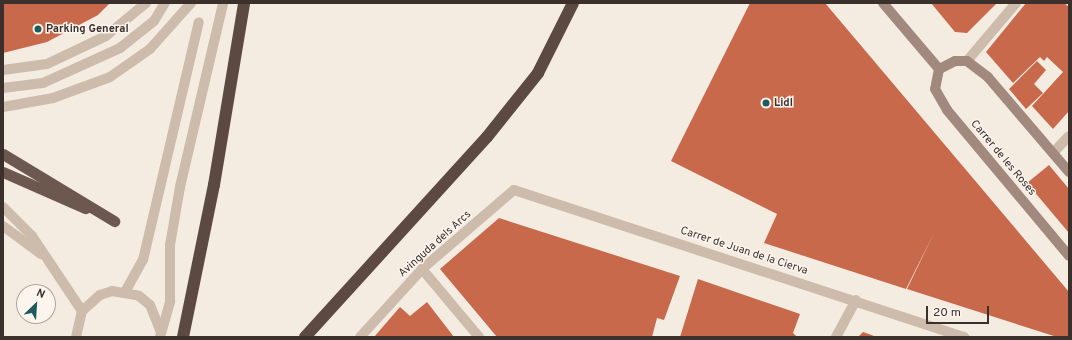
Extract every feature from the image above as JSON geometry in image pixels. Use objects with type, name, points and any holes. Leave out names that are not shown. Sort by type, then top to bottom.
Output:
[{"type":"highway","points":[[183,337],[214,185],[244,3]]},
{"type":"highway","points":[[305,337],[487,137],[538,73],[573,3]]},
{"type":"highway","points":[[3,154],[114,221],[3,172]]},
{"type":"main road","points":[[883,3],[939,69],[955,61],[967,61],[988,77],[1069,172]]},
{"type":"main road","name":"Carrer de les Roses","points":[[939,69],[935,89],[947,110],[1069,256]]},
{"type":"street","points":[[3,70],[47,64],[106,36],[146,3]]},
{"type":"street","points":[[3,88],[43,83],[120,48],[154,21],[165,3]]},
{"type":"street","points":[[3,107],[53,98],[110,77],[150,49],[191,3]]},
{"type":"street","points":[[161,334],[170,301],[170,244],[180,188],[223,3]]},
{"type":"street","points":[[967,61],[1016,3]]},
{"type":"street","points":[[125,292],[143,260],[199,22]]},
{"type":"street","points":[[1053,153],[1069,136]]},
{"type":"street","name":"Avinguda dels Arcs","points":[[360,337],[422,269],[514,190]]},
{"type":"street","name":"Carrer de Juan de la Cierva","points":[[514,190],[966,337]]},
{"type":"street","points":[[3,207],[53,264],[82,311]]},
{"type":"street","points":[[3,226],[53,264]]},
{"type":"street","points":[[422,269],[480,337]]},
{"type":"street","points":[[76,337],[82,311],[100,295],[125,292],[150,305],[161,334]]},
{"type":"street","points":[[836,337],[856,300]]},
{"type":"building","name":"Parking General","points":[[3,3],[110,3],[98,15],[47,42],[3,53]]},
{"type":"building","points":[[750,3],[825,3],[1069,292],[1069,337],[1057,337],[907,289],[934,233],[906,289],[764,243],[777,214],[671,161]]},
{"type":"building","points":[[931,3],[997,3],[967,33],[955,32]]},
{"type":"building","points":[[1026,3],[1064,3],[1069,7],[1069,111],[1053,129],[1032,106],[1063,72],[1047,57],[1044,61],[1040,57],[1013,83],[986,52]]},
{"type":"building","points":[[1037,61],[1046,70],[1034,84],[1043,93],[1026,109],[1009,89]]},
{"type":"building","points":[[1049,165],[1069,189],[1069,233],[1027,183]]},
{"type":"building","points":[[499,218],[680,276],[664,320],[657,318],[652,337],[497,337],[440,269]]},
{"type":"building","points":[[698,279],[800,314],[793,333],[797,337],[680,337]]},
{"type":"building","points":[[427,302],[454,337],[374,337],[400,307],[410,316]]},
{"type":"building","points":[[863,332],[877,337],[858,337]]},
{"type":"place","name":"Parking General","points":[[38,29]]},
{"type":"place","name":"Lidl","points":[[766,103]]}]
